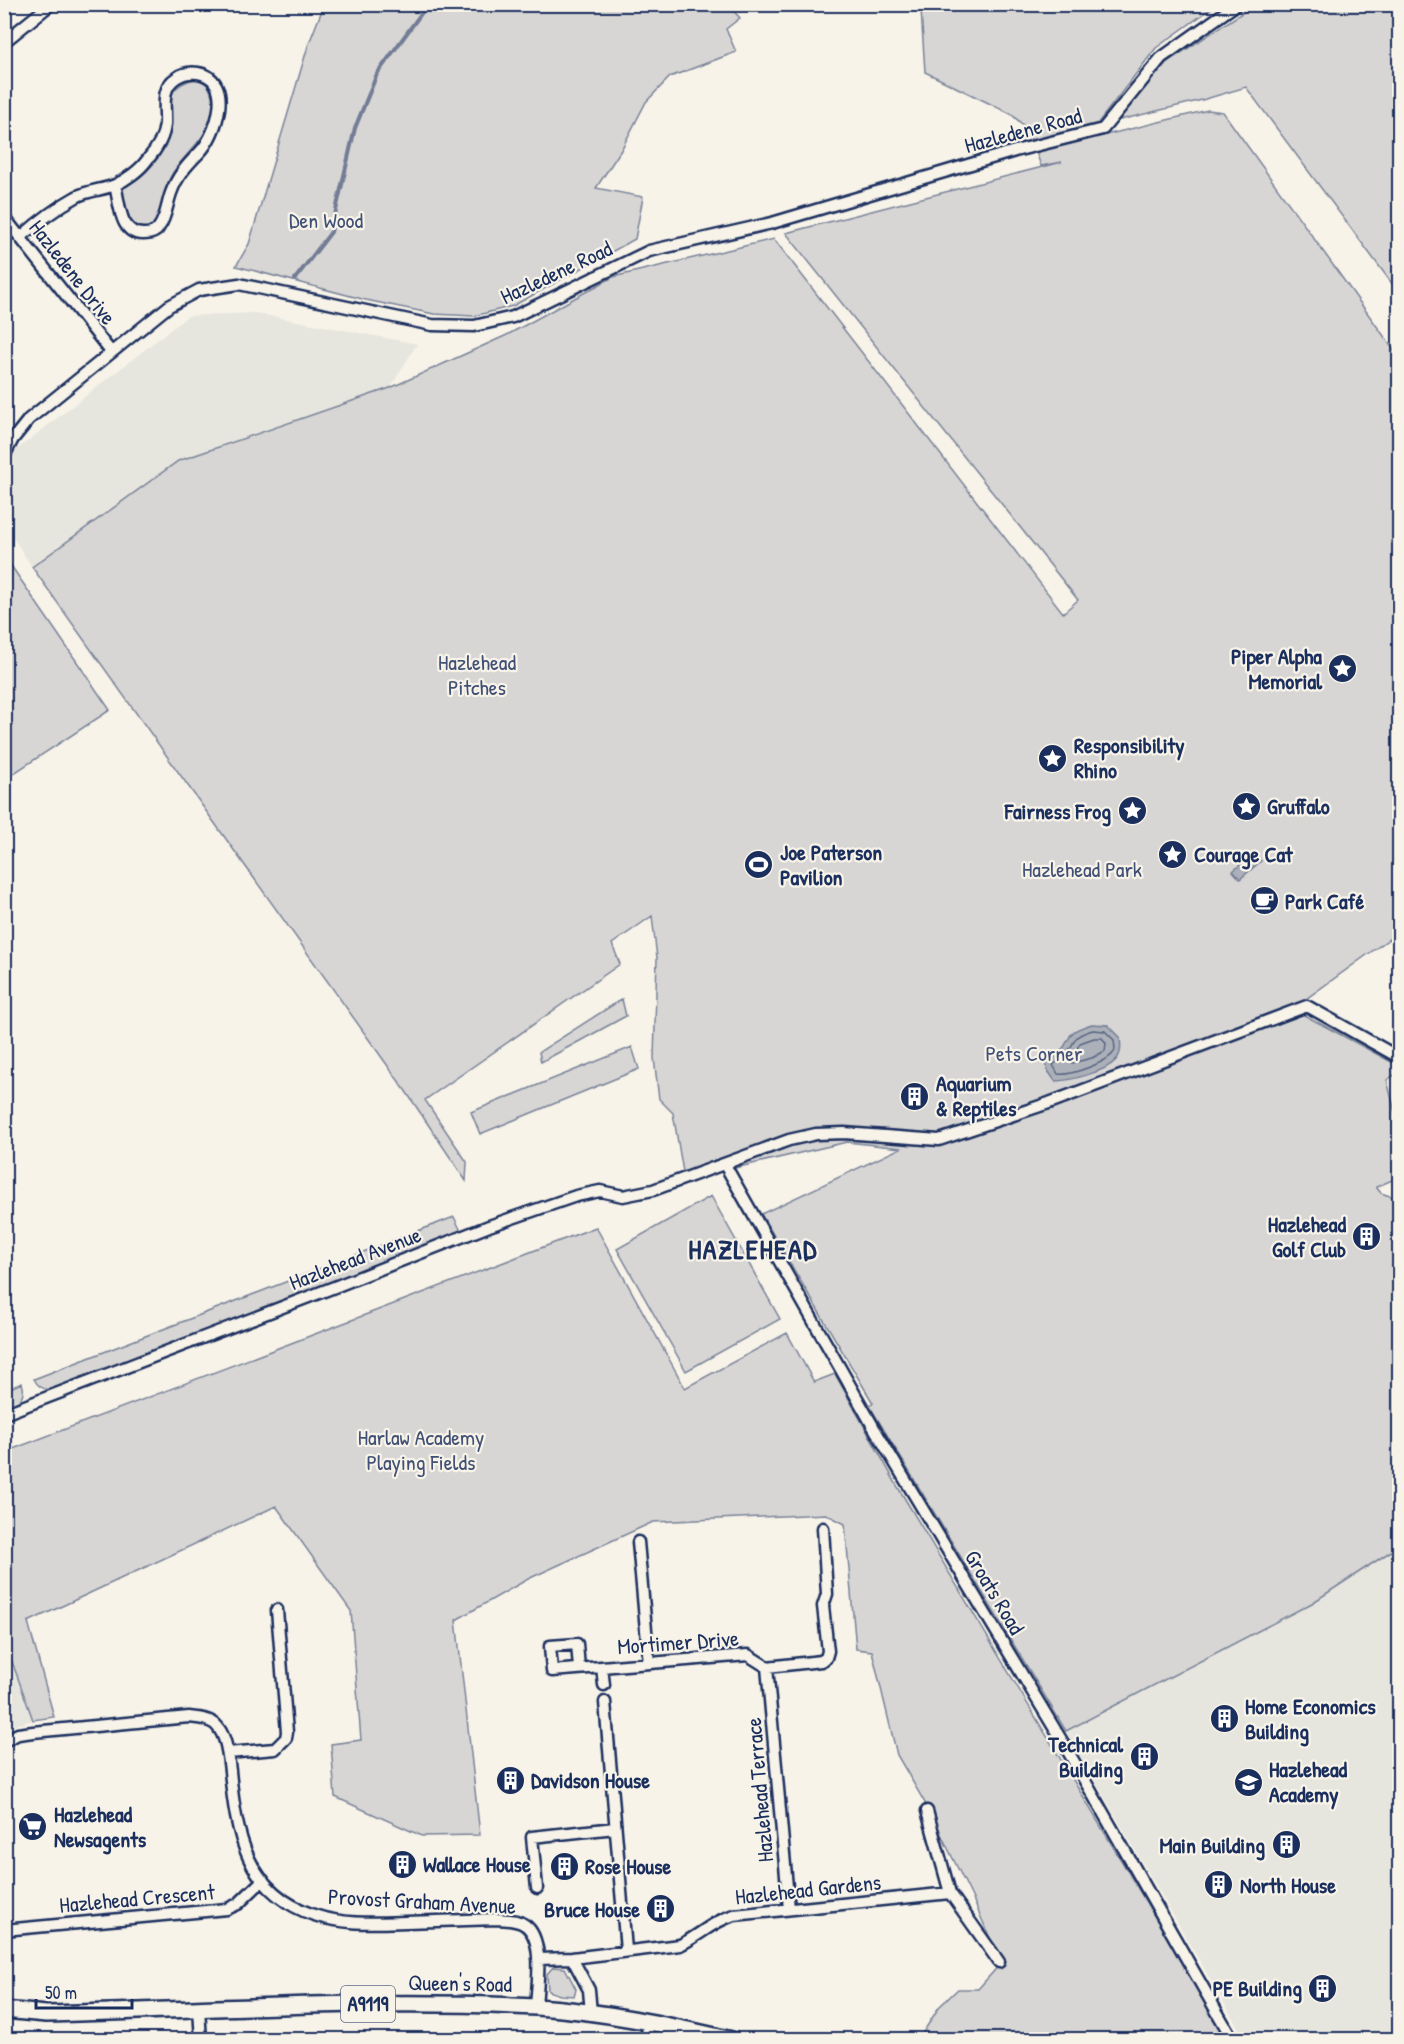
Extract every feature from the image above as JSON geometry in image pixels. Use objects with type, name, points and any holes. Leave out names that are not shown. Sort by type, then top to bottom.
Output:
[{"type":"main road","name":"Queen's Road","points":[[4,2010],[46,2014],[365,2004],[536,2007],[649,2021],[732,2040]]},
{"type":"street","points":[[4,42],[51,4]]},
{"type":"street","name":"Hazledene Road","points":[[4,456],[13,439],[29,420],[169,306],[199,290],[239,284],[432,325],[474,326],[513,317],[649,251],[772,223],[1015,151],[1103,129],[1161,58],[1237,4]]},
{"type":"street","points":[[21,237],[47,216],[78,196],[115,185],[130,176],[147,161],[158,144],[165,124],[167,89],[175,78],[190,72],[208,77],[215,85],[219,98],[216,124],[205,147],[181,170],[160,227],[155,232],[137,234],[126,228],[115,185]]},
{"type":"street","name":"Hazledene Drive","points":[[4,217],[111,352]]},
{"type":"street","name":"Hazlehead Avenue","points":[[4,1414],[511,1218],[576,1196],[600,1191],[623,1196],[653,1190],[789,1140],[816,1134],[844,1133],[939,1140],[1049,1103],[1307,1006],[1400,1058]]},
{"type":"street","name":"Groats Road","points":[[725,1165],[874,1428],[1065,1746],[1233,2040]]},
{"type":"street","name":"Mortimer Drive","points":[[579,1668],[748,1655],[767,1666],[821,1661],[826,1658],[828,1651],[823,1606],[827,1594],[823,1528]]},
{"type":"street","points":[[638,1542],[649,1663]]},
{"type":"street","points":[[228,1753],[275,1749],[286,1738],[277,1610]]},
{"type":"street","name":"Hazlehead Terrace","points":[[767,1666],[789,1909]]},
{"type":"street","points":[[602,1667],[604,1685]]},
{"type":"street","points":[[605,1702],[626,1950]]},
{"type":"street","name":"Provost Graham Avenue","points":[[4,1741],[18,1734],[33,1732],[189,1717],[202,1718],[215,1725],[223,1737],[228,1753],[234,1818],[247,1859],[263,1880],[295,1907],[335,1921],[377,1923],[497,1919],[517,1921],[530,1929],[538,1948],[536,2007]]},
{"type":"street","points":[[927,1811],[950,1893],[999,1962]]},
{"type":"street","points":[[537,1888],[532,1837],[615,1828]]},
{"type":"street","name":"Hazlehead Crescent","points":[[4,1930],[227,1909],[238,1904],[263,1880]]},
{"type":"street","name":"Hazlehead Gardens","points":[[538,1959],[572,1958],[680,1945],[695,1938],[723,1918],[734,1915],[950,1893]]},
{"type":"street","points":[[572,1958],[589,1990],[591,2013]]},
{"type":"street","points":[[200,2009],[201,2040]]},
{"type":"street","points":[[646,2040],[649,2021]]},
{"type":"shaded area","points":[[255,313],[417,344],[390,388],[178,461],[32,567],[5,525],[4,470],[15,451],[188,316]]},
{"type":"shaded area","name":"Hazlehead Academy","points":[[1399,1546],[1399,2039],[1245,2039],[1066,1731],[1312,1603]]},
{"type":"shaded area","points":[[4,1642],[33,1720],[5,1728],[4,1728]]},
{"type":"green space","points":[[944,4],[1216,5],[1156,48],[1097,124],[1032,141],[1025,127],[1011,114],[925,72],[921,10]]},
{"type":"green space","name":"Den Wood","points":[[324,5],[728,5],[740,18],[726,29],[736,52],[670,77],[646,102],[621,150],[596,188],[643,197],[635,239],[513,306],[474,316],[434,314],[366,300],[236,266],[249,244],[308,46]]},
{"type":"green space","points":[[1254,5],[1399,5],[1399,293],[1246,87],[1116,121],[1167,62]]},
{"type":"green space","points":[[194,79],[208,86],[212,96],[211,120],[200,139],[171,176],[154,225],[141,229],[129,222],[122,191],[124,187],[147,171],[159,157],[169,131],[173,93],[177,87]]},
{"type":"green space","points":[[1208,110],[1223,112],[1399,357],[1399,951],[1389,939],[1306,999],[1304,1015],[1399,1066],[1399,1072],[1387,1080],[1399,1128],[1399,1177],[1376,1187],[1381,1193],[1399,1199],[1399,1546],[1312,1603],[1066,1731],[869,1405],[873,1403],[761,1214],[901,1148],[847,1142],[735,1168],[683,1172],[673,1113],[659,1099],[654,1058],[657,958],[652,916],[612,944],[620,964],[425,1100],[467,1162],[466,1181],[405,1090],[32,567],[178,461],[390,388],[507,335],[613,277],[774,239],[1063,613],[1078,600],[786,233],[1062,162],[1041,166],[1036,152]]},
{"type":"green space","points":[[5,557],[110,710],[4,779]]},
{"type":"green space","points":[[622,999],[626,1016],[541,1062],[539,1052]]},
{"type":"green space","points":[[632,1047],[639,1069],[480,1134],[471,1112]]},
{"type":"green space","points":[[711,1196],[780,1319],[686,1371],[617,1249]]},
{"type":"green space","points":[[454,1217],[462,1233],[54,1389],[42,1388],[34,1379]]},
{"type":"green space","name":"Harlaw Academy Playing Fields","points":[[596,1227],[685,1388],[787,1333],[814,1382],[835,1374],[899,1489],[1228,2039],[919,2039],[939,2007],[958,1989],[978,1989],[1001,1963],[972,1897],[928,1808],[897,1755],[872,1651],[856,1649],[845,1524],[826,1514],[653,1522],[528,1579],[456,1620],[480,1835],[422,1836],[335,1797],[331,1744],[361,1740],[351,1611],[276,1506],[28,1622],[54,1717],[33,1720],[5,1642],[5,1452]]},
{"type":"green space","points":[[22,1383],[23,1393],[20,1400],[5,1408],[5,1390]]},
{"type":"green space","points":[[553,1967],[565,1968],[576,1989],[574,1996],[548,1991],[547,1974]]},
{"type":"water","points":[[1254,853],[1261,861],[1240,879],[1233,871]]},
{"type":"water","points":[[1092,1024],[1108,1025],[1120,1037],[1119,1056],[1110,1065],[1095,1072],[1078,1078],[1055,1081],[1046,1063],[1059,1053],[1076,1030]]},
{"type":"waterway","points":[[295,279],[331,232],[355,128],[377,74],[428,4]]},
{"type":"place","name":"Piper Alpha Memorial","points":[[1343,669]]},
{"type":"place","name":"Responsibility Rhino","points":[[1053,758]]},
{"type":"place","name":"Gruffalo","points":[[1246,806]]},
{"type":"place","name":"Fairness Frog","points":[[1132,811]]},
{"type":"place","name":"Courage Cat","points":[[1173,854]]},
{"type":"place","name":"Joe Paterson Pavilion","points":[[759,865]]},
{"type":"place","name":"Park Café","points":[[1264,901]]},
{"type":"place","name":"Aquarium & Reptiles","points":[[915,1096]]},
{"type":"place","name":"Hazlehead Golf Club","points":[[1367,1237]]},
{"type":"place","name":"Home Economics Building","points":[[1224,1719]]},
{"type":"place","name":"Technical Building","points":[[1144,1757]]},
{"type":"place","name":"Davidson House","points":[[510,1780]]},
{"type":"place","name":"Hazlehead Academy","points":[[1248,1782]]},
{"type":"place","name":"Hazlehead Newsagents","points":[[33,1827]]},
{"type":"place","name":"Main Building","points":[[1286,1845]]},
{"type":"place","name":"Wallace House","points":[[402,1864]]},
{"type":"place","name":"Rose House","points":[[564,1866]]},
{"type":"place","name":"North House","points":[[1219,1885]]},
{"type":"place","name":"Bruce House","points":[[661,1909]]},
{"type":"place","name":"PE Building","points":[[1323,1988]]},
{"type":"district","name":"HAZLEHEAD","points":[[753,1249]]},
{"type":"park label","name":"Hazlehead Pitches","points":[[477,674]]},
{"type":"park label","name":"Hazlehead Park","points":[[1082,869]]},
{"type":"park label","name":"Pets Corner","points":[[1034,1053]]}]
